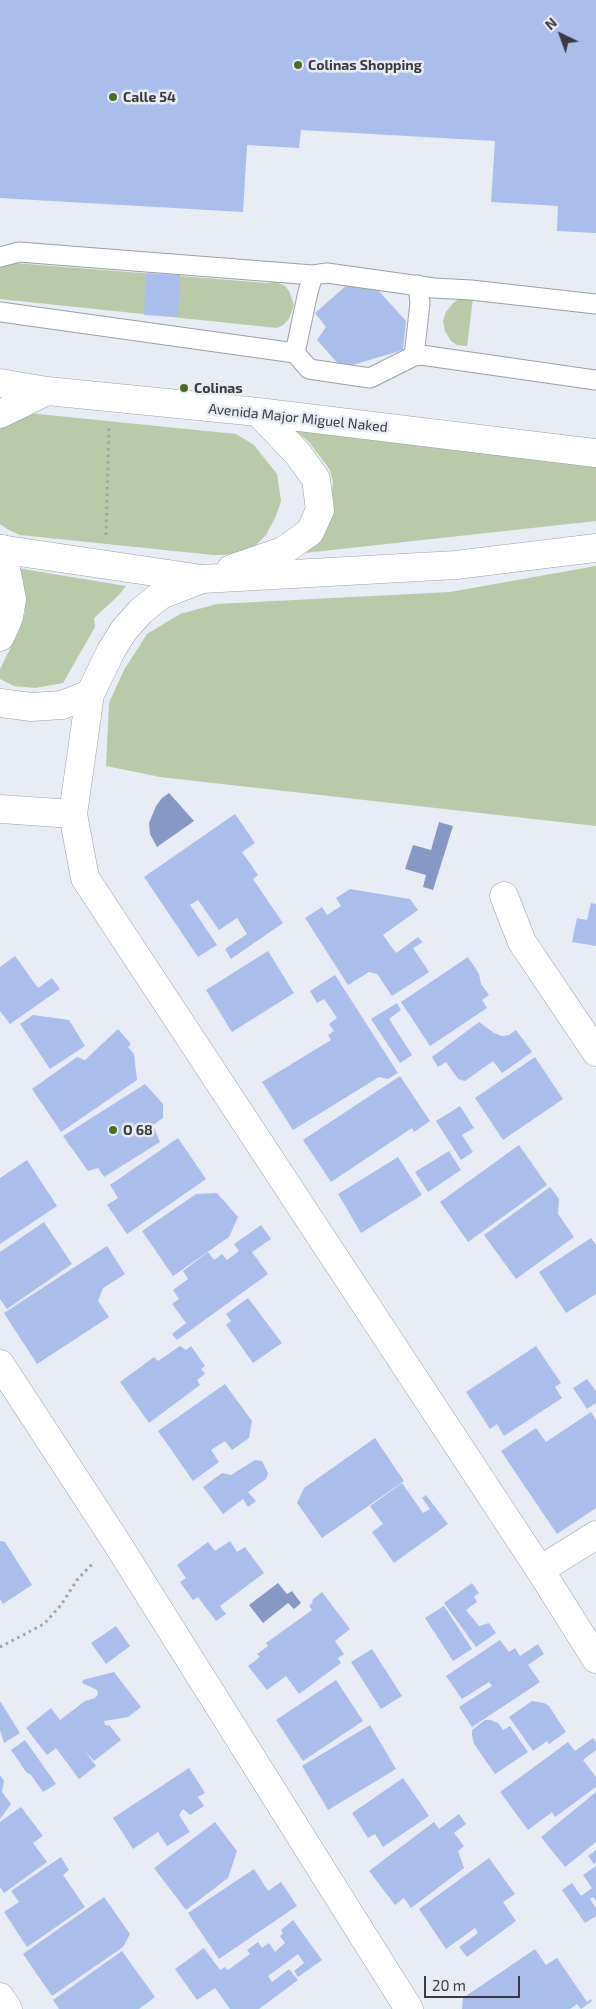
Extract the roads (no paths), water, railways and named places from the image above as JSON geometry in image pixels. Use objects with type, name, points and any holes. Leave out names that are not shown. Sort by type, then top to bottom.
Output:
[{"type":"street","name":"Avenida Major Miguel Naked","points":[[0,383],[113,399],[258,412],[596,453]]},
{"type":"street","points":[[0,414],[47,391]]},
{"type":"street","points":[[258,412],[298,454],[316,479],[320,510],[310,532],[283,550],[161,596],[141,611],[124,630],[115,644],[90,694],[80,774],[72,814],[86,878],[540,1570],[596,1659]]},
{"type":"street","points":[[0,637],[9,617],[12,599],[1,549],[202,580],[456,565],[596,548]]},
{"type":"street","points":[[0,703],[31,707],[62,705],[90,694]]},
{"type":"street","points":[[0,809],[72,814]]},
{"type":"street","points":[[504,896],[522,942],[596,1052]]},
{"type":"street","points":[[0,1364],[115,1540],[409,2009]]},
{"type":"street","points":[[540,1570],[596,1535]]},
{"type":"street","points":[[0,1996],[8,2009]]},
{"type":"lane","points":[[0,257],[19,252],[313,275],[327,273],[418,285],[596,304]]},
{"type":"lane","points":[[295,353],[313,275]]},
{"type":"lane","points":[[414,356],[420,303],[418,285]]},
{"type":"lane","points":[[0,312],[295,353],[309,369],[370,378],[414,356],[421,355],[596,380]]},
{"type":"water","points":[[169,793],[194,821],[157,847],[150,834],[149,823],[156,806]]},
{"type":"water","points":[[439,822],[453,826],[433,890],[423,887],[426,875],[405,869],[413,845],[431,850]]},
{"type":"water","points":[[278,1583],[287,1594],[292,1591],[301,1603],[294,1609],[288,1603],[263,1623],[249,1605]]},
{"type":"place","name":"Colinas Shopping","points":[[298,65]]},
{"type":"place","name":"Calle 54","points":[[113,97]]},
{"type":"place","name":"Colinas","points":[[184,388]]},
{"type":"place","name":"O 68","points":[[113,1130]]}]
